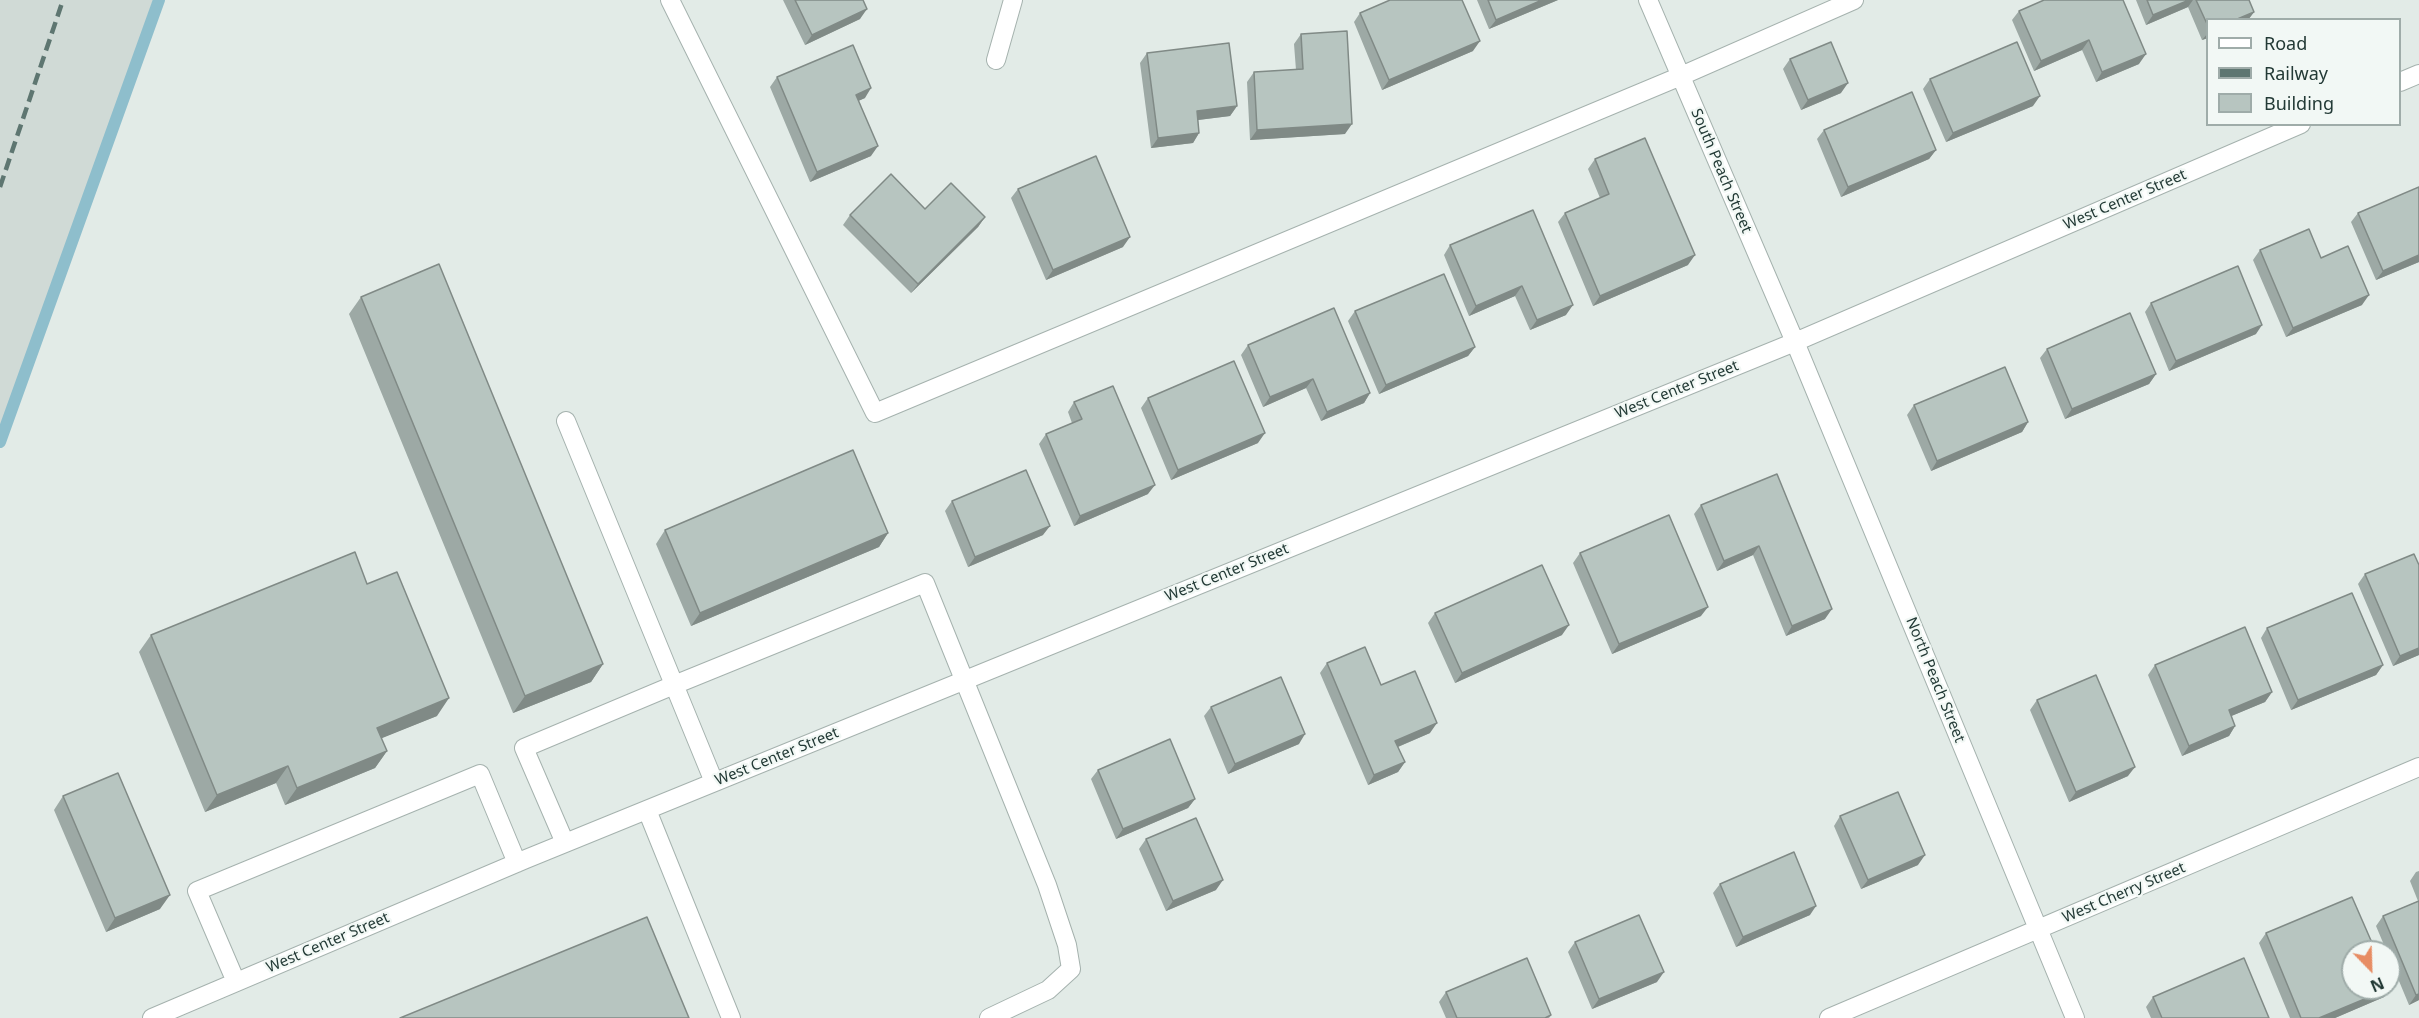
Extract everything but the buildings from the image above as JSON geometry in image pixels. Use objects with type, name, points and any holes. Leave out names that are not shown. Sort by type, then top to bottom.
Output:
[{"type":"street","points":[[670,0],[875,413],[1681,76],[1854,0]]},
{"type":"street","points":[[996,60],[1013,0]]},
{"type":"street","name":"South Peach Street","points":[[1648,0],[1795,342]]},
{"type":"street","points":[[2401,82],[2419,74]]},
{"type":"street","name":"West Center Street","points":[[152,1018],[171,1014],[236,982],[565,843],[1795,342],[2296,126]]},
{"type":"street","name":"North Peach Street","points":[[1795,342],[2075,1018]]},
{"type":"street","points":[[566,420],[714,782]]},
{"type":"street","points":[[565,843],[524,748],[925,584],[1047,885],[1067,945],[1071,969],[1048,990],[989,1018]]},
{"type":"street","name":"West Cherry Street","points":[[1828,1018],[2419,767]]},
{"type":"street","points":[[236,982],[197,891],[480,774],[517,863]]},
{"type":"street","points":[[647,810],[731,1018]]},
{"type":"shaded area","points":[[0,0],[153,0],[0,440]]},
{"type":"waterway","points":[[0,442],[159,0]]},
{"type":"railway","points":[[0,187],[63,0]]}]
